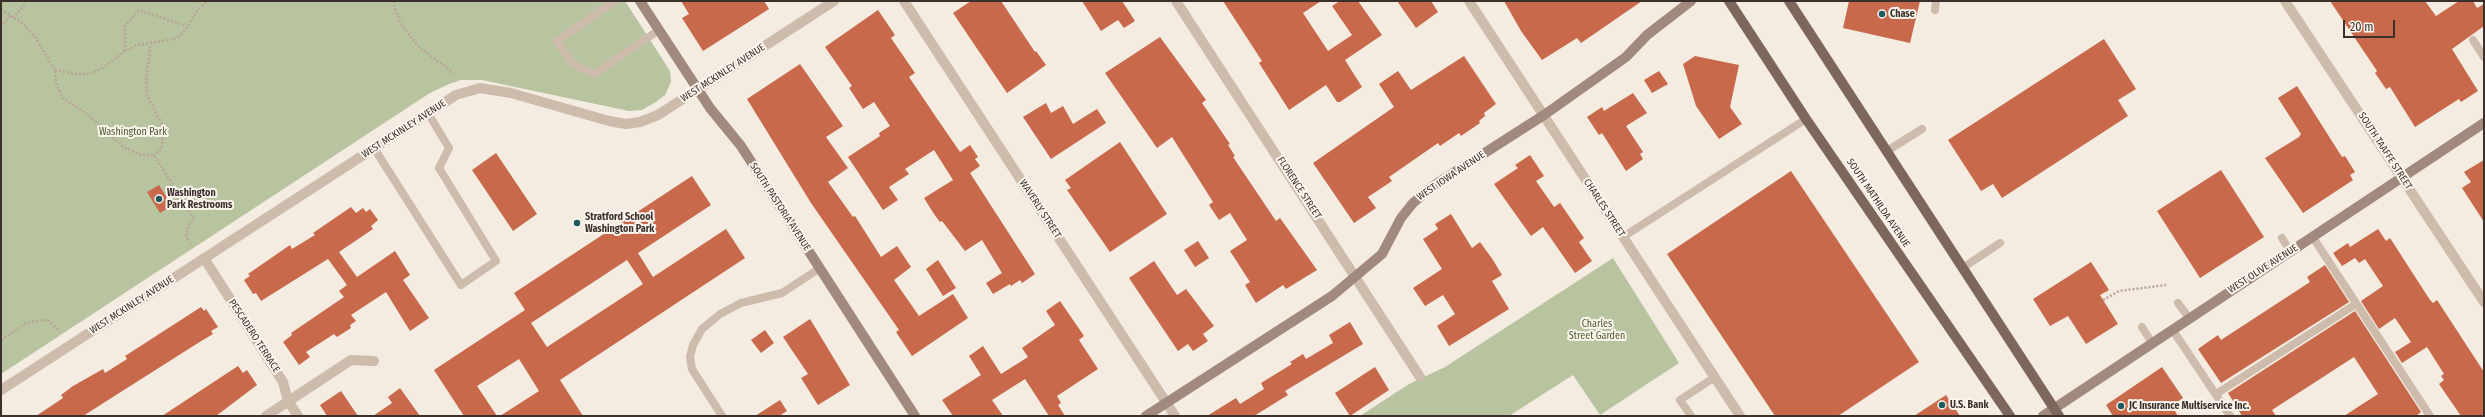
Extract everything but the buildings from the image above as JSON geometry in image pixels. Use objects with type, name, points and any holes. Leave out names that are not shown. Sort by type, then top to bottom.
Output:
[{"type":"main road","name":"SOUTH MATHILDA AVENUE","points":[[1729,1],[1806,119],[2010,416]]},
{"type":"main road","points":[[1789,1],[1964,267],[2056,412]]},
{"type":"street","name":"SOUTH PASTORIA AVENUE","points":[[640,1],[698,89],[741,146],[915,416]]},
{"type":"street","name":"WEST MCKINLEY AVENUE","points":[[1,390],[456,95],[480,88],[511,93],[626,124],[640,122],[658,115],[834,1]]},
{"type":"street","name":"WAVERLY STREET","points":[[904,1],[1175,416]]},
{"type":"street","name":"FLORENCE STREET","points":[[1176,1],[1420,376]]},
{"type":"street","name":"CHARLES STREET","points":[[1469,1],[1740,416]]},
{"type":"street","name":"WEST IOWA AVENUE","points":[[1146,416],[1332,296],[1382,254],[1401,218],[1413,203],[1434,186],[1544,116],[1626,57],[1647,35],[1691,1]]},
{"type":"street","name":"SOUTH TAAFFE STREET","points":[[2285,1],[2484,302]]},
{"type":"street","name":"WEST OLIVE AVENUE","points":[[2043,416],[2056,412],[2172,329],[2484,124]]},
{"type":"street","name":"PESCADERO TERRACE","points":[[204,258],[283,382],[288,401],[298,416]]},
{"type":"street","points":[[266,416],[351,360],[374,361]]},
{"type":"lane","points":[[615,1],[557,41],[573,64],[594,74],[659,30]]},
{"type":"lane","points":[[1935,10],[1936,1]]},
{"type":"lane","points":[[2473,40],[2484,57]]},
{"type":"lane","points":[[374,148],[461,285],[496,261],[439,168],[449,148],[428,113]]},
{"type":"lane","points":[[1623,237],[1806,119]]},
{"type":"lane","points":[[1887,151],[1922,129]]},
{"type":"lane","points":[[2312,236],[2430,416]]},
{"type":"lane","points":[[2282,238],[2290,251]]},
{"type":"lane","points":[[1964,267],[2000,243]]},
{"type":"lane","points":[[722,416],[692,369],[690,357],[693,345],[702,329],[720,314],[741,303],[782,293],[820,268]]},
{"type":"lane","points":[[2178,303],[2189,318]]},
{"type":"lane","points":[[2216,394],[2356,304]]},
{"type":"lane","points":[[2142,328],[2152,343]]},
{"type":"lane","points":[[2172,329],[2230,416]]},
{"type":"lane","points":[[1691,416],[1680,400],[1714,378]]},
{"type":"path","points":[[55,70],[76,74],[89,74],[102,69],[125,51],[151,42],[174,39],[183,33],[186,26],[207,1]]},
{"type":"path","points":[[393,1],[400,23],[419,47],[454,73]]},
{"type":"path","points":[[13,18],[26,3]]},
{"type":"path","points":[[1,10],[24,24],[35,37],[55,70],[56,83],[63,98],[87,114],[123,147],[141,155],[154,156],[162,148],[163,126],[147,95],[146,80],[151,42]]},
{"type":"path","points":[[125,51],[125,26],[139,10],[186,26]]},
{"type":"path","points":[[1,27],[10,16]]},
{"type":"path","points":[[154,156],[194,219],[189,226],[186,235],[191,246]]},
{"type":"path","points":[[2103,300],[2119,291],[2166,285]]},
{"type":"path","points":[[1,340],[25,324],[39,320],[49,321],[60,332]]},
{"type":"green space","name":"Washington Park","points":[[1,1],[625,1],[670,71],[671,82],[665,95],[656,102],[642,110],[629,111],[482,80],[461,80],[449,84],[430,93],[1,374]]},
{"type":"green space","name":"Charles Street Garden","points":[[1613,258],[1679,363],[1600,415],[1573,375],[1509,416],[1360,416],[1409,384],[1445,367]]},
{"type":"place","name":"Chase","points":[[1882,14]]},
{"type":"place","name":"Washington Park Restrooms","points":[[159,199]]},
{"type":"place","name":"Stratford School Washington Park","points":[[577,223]]},
{"type":"place","name":"U.S. Bank","points":[[1942,405]]},
{"type":"place","name":"JC Insurance Multiservice Inc.","points":[[2121,406]]}]
